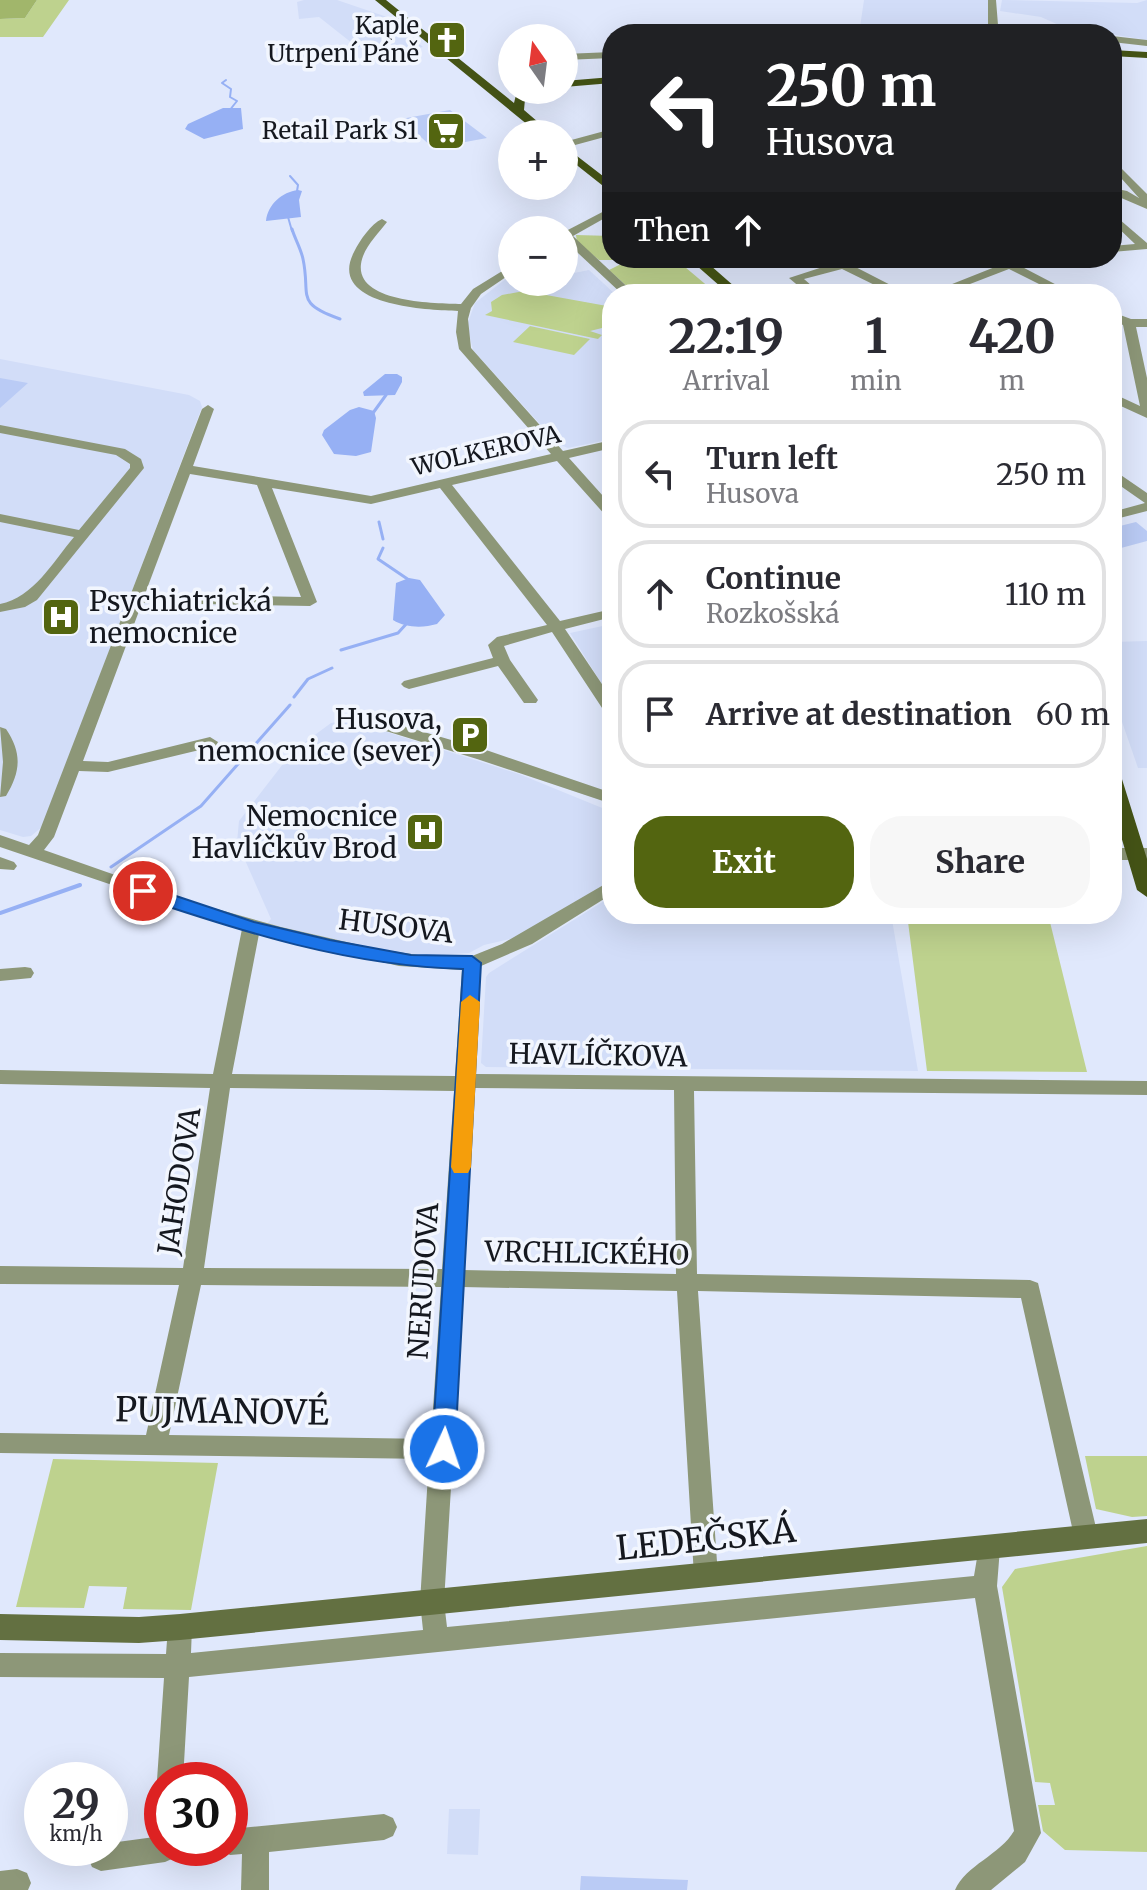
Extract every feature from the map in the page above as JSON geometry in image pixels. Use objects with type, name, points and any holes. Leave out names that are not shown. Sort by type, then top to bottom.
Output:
[{"type":"main road","points":[[380,0],[475,75],[498,85]]},
{"type":"main road","points":[[1122,54],[1147,55]]},
{"type":"main road","points":[[578,82],[602,82]]},
{"type":"main road","points":[[514,104],[529,120]]},
{"type":"main road","points":[[518,111],[519,104]]},
{"type":"main road","points":[[578,159],[602,180]]},
{"type":"main road","points":[[706,268],[725,284]]},
{"type":"main road","points":[[1122,803],[1141,854],[1147,890]]},
{"type":"main road","name":"LEDEČSKÁ","points":[[0,1627],[139,1630],[180,1627],[1147,1531]]},
{"type":"street","points":[[992,0],[993,24]]},
{"type":"street","points":[[1122,40],[1147,43]]},
{"type":"street","points":[[578,56],[602,55]]},
{"type":"street","points":[[578,142],[602,135]]},
{"type":"street","points":[[598,136],[602,138]]},
{"type":"street","points":[[1122,173],[1147,200]]},
{"type":"street","points":[[1122,193],[1147,207]]},
{"type":"street","points":[[578,230],[602,216]]},
{"type":"street","points":[[382,222],[355,262],[354,272],[363,285],[380,296],[407,305],[462,308]]},
{"type":"street","points":[[1122,223],[1146,246]]},
{"type":"street","points":[[1122,248],[1146,246]]},
{"type":"street","points":[[578,249],[618,284]]},
{"type":"street","points":[[802,284],[795,278],[831,268]]},
{"type":"street","points":[[848,268],[881,284]]},
{"type":"street","points":[[960,284],[1002,268]]},
{"type":"street","points":[[1016,268],[1048,284]]},
{"type":"street","points":[[498,278],[462,308],[459,325],[465,349],[602,503]]},
{"type":"street","points":[[1122,320],[1147,323]]},
{"type":"street","points":[[1122,401],[1147,411],[1145,384],[1129,323]]},
{"type":"street","points":[[33,852],[46,837],[208,409]]},
{"type":"street","points":[[0,429],[120,452],[136,462],[135,474],[32,597],[20,604],[0,608]]},
{"type":"street","name":"WOLKEROVA","points":[[263,483],[371,500],[602,446]]},
{"type":"street","points":[[136,598],[310,602],[263,483],[184,469]]},
{"type":"street","points":[[1122,481],[1147,500]]},
{"type":"street","points":[[443,483],[557,628],[602,696]]},
{"type":"street","points":[[1122,513],[1147,507]]},
{"type":"street","points":[[0,518],[85,535]]},
{"type":"street","points":[[530,700],[502,660],[496,645],[502,640],[602,616]]},
{"type":"street","points":[[409,684],[502,660]]},
{"type":"street","points":[[369,721],[602,796]]},
{"type":"street","points":[[0,732],[13,758],[12,772],[0,792]]},
{"type":"street","points":[[72,766],[108,767],[210,742]]},
{"type":"street","name":"HUSOVA","points":[[0,841],[251,928],[330,947],[411,961],[472,963],[507,948],[602,892]]},
{"type":"street","name":"JAHODOVA","points":[[156,1443],[192,1276],[251,928]]},
{"type":"street","name":"NERUDOVA","points":[[432,1602],[444,1449],[472,963]]},
{"type":"street","points":[[0,975],[25,973]]},
{"type":"street","name":"HAVLÍČKOVA","points":[[0,1077],[432,1085],[467,1081],[1147,1088]]},
{"type":"street","points":[[684,1084],[687,1283],[706,1576]]},
{"type":"street","name":"VRCHLICKÉHO","points":[[0,1275],[453,1278],[1030,1289],[1086,1536]]},
{"type":"street","name":"PUJMANOVÉ","points":[[0,1443],[444,1449]]},
{"type":"street","points":[[969,1890],[1016,1853],[1028,1833],[985,1586],[988,1548]]},
{"type":"street","points":[[0,1665],[177,1666],[985,1586]]},
{"type":"street","points":[[432,1602],[437,1642]]},
{"type":"street","points":[[171,1762],[180,1627]]},
{"type":"street","points":[[248,1841],[384,1827]]},
{"type":"street","points":[[248,1861],[255,1890]]},
{"type":"shaded area","points":[[337,0],[387,17],[423,47],[408,50],[357,47],[319,17],[299,19],[297,2]]},
{"type":"shaded area","points":[[864,0],[994,0],[996,24],[860,24]]},
{"type":"shaded area","points":[[1002,0],[1137,3],[1147,0],[1147,40],[1122,36],[1122,24],[1057,24],[1041,17],[1000,11]]},
{"type":"shaded area","points":[[589,270],[604,284],[602,441],[568,448],[558,444],[473,350],[467,325],[475,303],[498,285],[498,296],[578,296],[578,272]]},
{"type":"shaded area","name":"Psychiatrická nemocnice","points":[[0,359],[189,395],[200,401],[202,407],[42,827],[31,836],[23,837],[0,830]]},
{"type":"shaded area","points":[[602,626],[602,684],[570,633]]},
{"type":"shaded area","points":[[1147,641],[1147,768],[1138,768],[1122,722],[1122,642]]},
{"type":"shaded area","name":"Nemocnice Havlíčkův Brod","points":[[349,720],[519,774],[602,808],[602,886],[523,936],[484,945],[469,953],[416,956],[267,924],[271,919],[237,842],[239,821],[293,751],[331,723]]},
{"type":"shaded area","points":[[602,902],[602,924],[893,924],[918,1071],[486,1067],[481,1063],[486,977]]},
{"type":"shaded area","points":[[449,1809],[480,1809],[478,1855],[447,1854]]},
{"type":"green space","points":[[0,0],[37,0],[25,18],[0,19]]},
{"type":"green space","points":[[37,0],[69,0],[43,37],[0,37],[0,19],[25,18]]},
{"type":"green space","points":[[578,235],[602,236],[602,260],[578,243]]},
{"type":"green space","points":[[686,268],[705,284],[624,284],[609,270]]},
{"type":"green space","points":[[500,296],[552,296],[602,305],[602,328],[590,331],[602,335],[598,339],[485,315],[492,311],[491,302]]},
{"type":"green space","points":[[530,326],[590,339],[574,355],[513,342]]},
{"type":"green space","points":[[908,924],[1050,924],[1087,1072],[927,1071]]},
{"type":"green space","points":[[1085,1456],[1147,1456],[1147,1516],[1132,1517],[1096,1509]]},
{"type":"green space","points":[[53,1459],[218,1463],[191,1610],[123,1609],[127,1587],[89,1586],[84,1608],[16,1607]]},
{"type":"green space","points":[[1147,1546],[1147,1852],[1065,1850],[1043,1831],[1038,1805],[1055,1805],[1050,1783],[1035,1782],[1002,1587],[1015,1569]]},
{"type":"water","points":[[223,108],[241,108],[243,129],[204,139],[185,129],[188,124]]},
{"type":"water","points":[[302,191],[299,200],[301,217],[266,221],[277,200]]},
{"type":"water","points":[[385,374],[402,377],[395,395],[364,396],[363,392]]},
{"type":"water","points":[[359,407],[374,411],[376,418],[371,452],[356,456],[334,454],[322,435],[324,430],[350,410]]},
{"type":"water","points":[[409,578],[420,580],[445,615],[437,624],[403,625],[393,620],[396,583]]},
{"type":"building","name":"Retail Park S1","points":[[450,110],[487,138],[433,148],[401,119]]},
{"type":"building","points":[[0,378],[28,383],[0,408]]},
{"type":"building","points":[[1136,522],[1147,531],[1147,541],[1122,548],[1122,526]]},
{"type":"building","points":[[581,1876],[688,1880],[687,1890],[580,1890]]},
{"type":"waterway","points":[[226,80],[222,83],[231,89],[230,97],[237,101],[229,111]]},
{"type":"waterway","points":[[290,176],[298,185],[297,191]]},
{"type":"waterway","points":[[288,217],[292,231]]},
{"type":"waterway","points":[[292,229],[302,255],[310,303],[340,319]]},
{"type":"waterway","points":[[373,413],[386,395]]},
{"type":"waterway","points":[[379,522],[383,539]]},
{"type":"waterway","points":[[383,548],[378,559],[409,580]]},
{"type":"waterway","points":[[341,650],[398,633],[408,622]]},
{"type":"waterway","points":[[294,697],[308,679],[332,668]]},
{"type":"waterway","points":[[111,867],[201,806],[290,705]]},
{"type":"waterway","points":[[0,913],[80,885]]},
{"type":"slow traffic","points":[[461,1167],[470,1002]]},
{"type":"place","name":"Kaple Utrpení Páně","points":[[447,40]]},
{"type":"place","name":"Retail Park S1","points":[[446,131]]},
{"type":"place","name":"Psychiatrická nemocnice","points":[[61,617]]},
{"type":"place","name":"Husova, nemocnice (sever)","points":[[470,735]]},
{"type":"place","name":"Nemocnice Havlíčkův Brod","points":[[425,832]]},
{"type":"route","points":[[143,891],[251,928],[330,947],[411,961],[472,963],[444,1449]]}]
